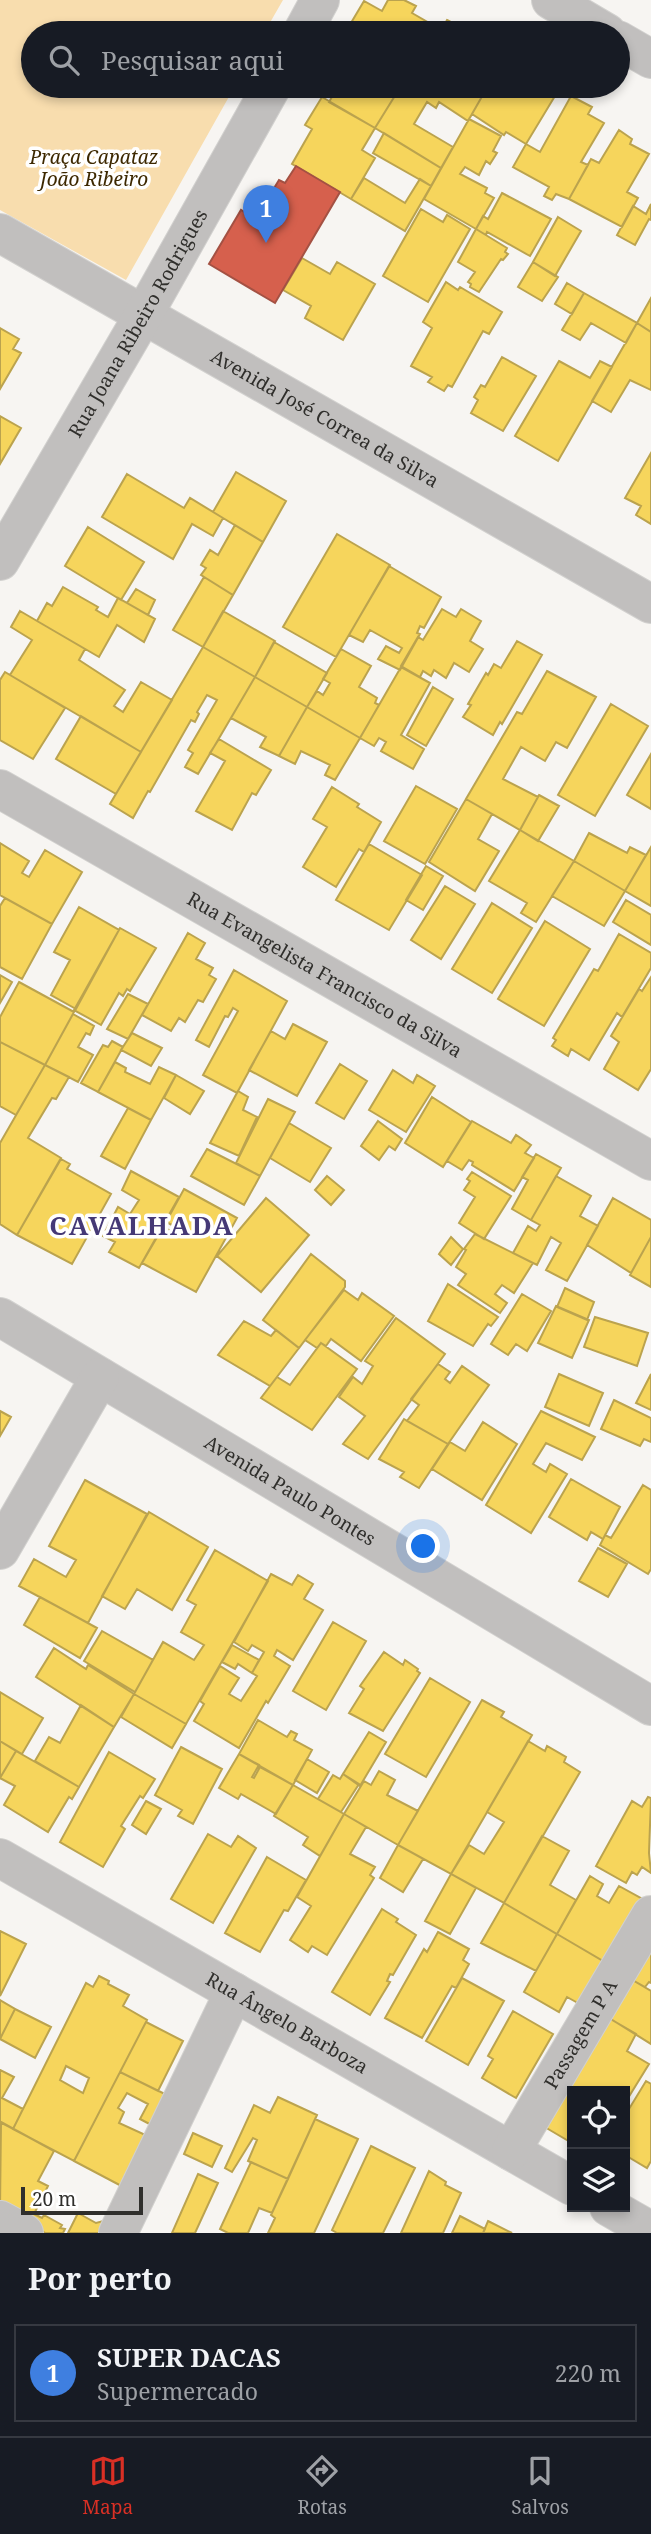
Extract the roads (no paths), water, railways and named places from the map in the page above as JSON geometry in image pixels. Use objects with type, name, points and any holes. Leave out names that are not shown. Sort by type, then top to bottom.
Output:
[{"type":"street","points":[[309,21],[320,0]]},
{"type":"street","points":[[551,0],[587,21]]},
{"type":"street","points":[[630,47],[651,59]]},
{"type":"street","name":"Rua Joana Ribeiro Rodrigues","points":[[0,561],[144,314],[265,98]]},
{"type":"street","name":"Avenida José Correa da Silva","points":[[0,233],[651,604]]},
{"type":"street","name":"Rua Evangelista Francisco da Silva","points":[[0,789],[651,1161]]},
{"type":"street","name":"Avenida Paulo Pontes","points":[[0,1317],[651,1706]]},
{"type":"street","points":[[0,1549],[100,1377]]},
{"type":"street","name":"Rua Ângelo Barboza","points":[[0,1858],[567,2183]]},
{"type":"street","name":"Passagem P A","points":[[511,2151],[651,1915]]},
{"type":"street","points":[[118,2233],[234,1992]]},
{"type":"street","points":[[618,2212],[651,2231]]},
{"type":"street","points":[[0,2220],[24,2233]]},
{"type":"place","name":"SUPER DACAS","points":[[266,243]]},
{"type":"district","name":"CAVALHADA","points":[[142,1225]]},
{"type":"park label","name":"Praça Capataz João Ribeiro","points":[[94,168]]}]
